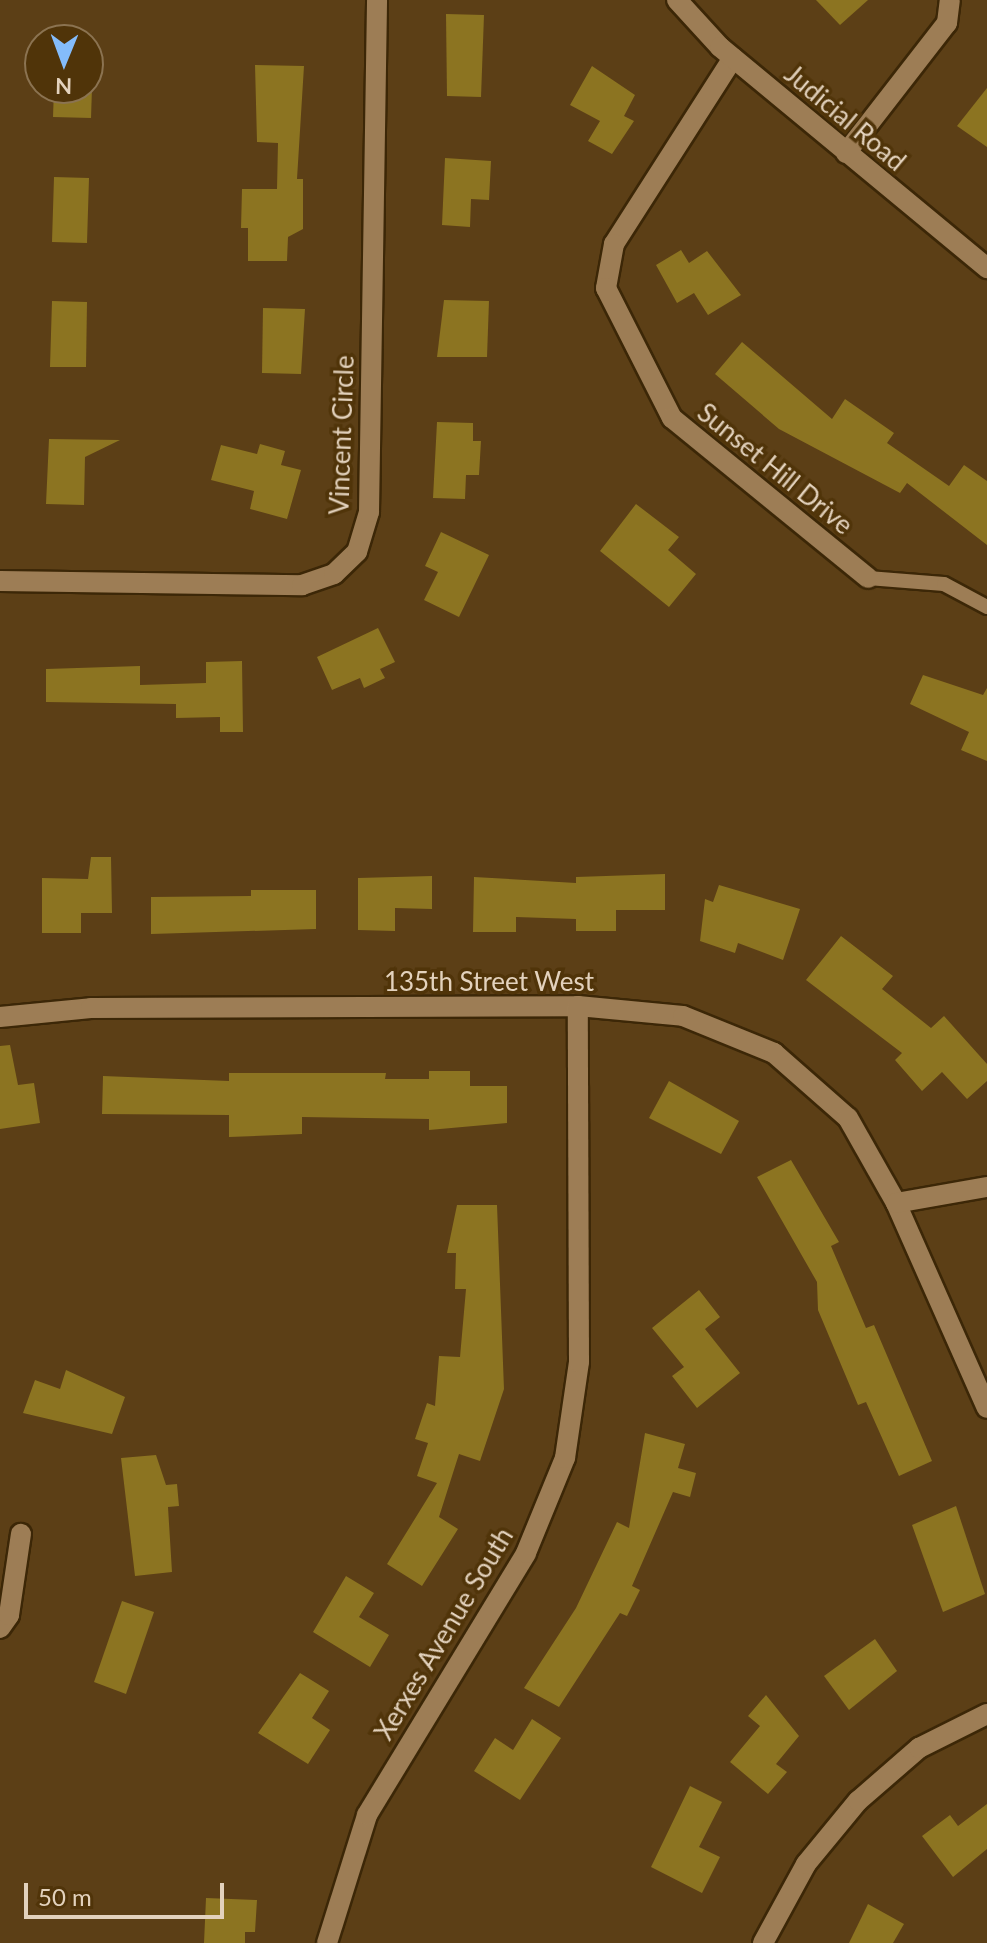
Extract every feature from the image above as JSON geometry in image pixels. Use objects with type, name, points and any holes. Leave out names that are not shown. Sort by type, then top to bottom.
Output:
[{"type":"street","name":"Vincent Circle","points":[[0,581],[302,585],[334,574],[357,552],[369,512],[377,0]]},
{"type":"street","name":"Judicial Road","points":[[677,0],[733,58],[987,268]]},
{"type":"street","points":[[846,153],[947,23],[950,0]]},
{"type":"street","name":"Sunset Hill Drive","points":[[733,58],[614,244],[606,288],[672,418],[868,578]]},
{"type":"street","name":"135th Street West","points":[[0,1017],[91,1008],[578,1006],[683,1016],[774,1053],[848,1118],[896,1203],[987,1408]]},
{"type":"street","name":"Xerxes Avenue South","points":[[327,1943],[367,1815],[526,1553],[565,1458],[579,1362],[578,1006]]},
{"type":"street","points":[[896,1203],[987,1187]]},
{"type":"street","points":[[0,1628],[9,1615],[21,1534]]},
{"type":"street","points":[[763,1943],[806,1864],[858,1801],[919,1748],[987,1714]]},
{"type":"lane","points":[[868,578],[944,584],[987,607]]},
{"type":"building","points":[[816,0],[868,0],[840,25]]},
{"type":"building","points":[[446,14],[484,15],[481,97],[447,96]]},
{"type":"building","points":[[255,65],[304,66],[297,179],[303,179],[303,229],[288,237],[287,261],[248,261],[248,228],[241,228],[242,189],[277,189],[278,143],[257,142]]},
{"type":"building","points":[[592,66],[635,95],[624,116],[634,121],[612,154],[588,141],[600,121],[570,105]]},
{"type":"building","points":[[987,88],[987,147],[957,126]]},
{"type":"building","points":[[53,104],[91,104],[91,118],[53,117]]},
{"type":"building","points":[[445,158],[491,161],[489,200],[471,199],[470,227],[442,225]]},
{"type":"building","points":[[54,177],[89,178],[87,243],[52,242]]},
{"type":"building","points":[[681,250],[689,263],[707,251],[741,295],[708,315],[694,293],[677,303],[656,265]]},
{"type":"building","points":[[444,300],[489,301],[487,357],[437,357]]},
{"type":"building","points":[[52,301],[87,302],[86,367],[50,367]]},
{"type":"building","points":[[263,308],[305,309],[301,374],[262,373]]},
{"type":"building","points":[[742,342],[832,419],[845,399],[894,433],[887,443],[949,486],[964,465],[987,481],[987,545],[907,483],[900,493],[779,429],[715,374]]},
{"type":"building","points":[[437,422],[473,423],[473,441],[481,441],[479,475],[466,475],[465,499],[433,498]]},
{"type":"building","points":[[49,439],[120,440],[85,457],[84,505],[46,504]]},
{"type":"building","points":[[260,444],[285,451],[281,465],[301,470],[287,519],[250,509],[254,491],[211,480],[221,445],[257,454]]},
{"type":"building","points":[[636,504],[679,537],[668,550],[696,574],[669,607],[600,551]]},
{"type":"building","points":[[441,532],[489,555],[459,617],[424,600],[438,572],[425,566]]},
{"type":"building","points":[[378,628],[395,662],[380,669],[385,678],[364,688],[360,678],[332,690],[317,657]]},
{"type":"building","points":[[242,661],[243,732],[220,732],[220,717],[176,718],[176,704],[46,702],[46,669],[140,666],[140,685],[206,683],[206,662]]},
{"type":"building","points":[[923,675],[983,695],[987,688],[987,761],[961,750],[969,732],[910,704]]},
{"type":"building","points":[[91,857],[111,857],[112,913],[81,913],[81,933],[42,933],[42,878],[88,879]]},
{"type":"building","points":[[665,874],[665,910],[616,910],[616,931],[576,931],[576,919],[516,917],[516,932],[473,932],[474,877],[576,883],[576,877]]},
{"type":"building","points":[[432,876],[432,909],[395,908],[395,931],[358,930],[358,878]]},
{"type":"building","points":[[719,885],[800,909],[783,960],[738,943],[735,953],[700,941],[705,899],[713,902]]},
{"type":"building","points":[[251,890],[316,890],[316,929],[151,934],[151,897],[251,896]]},
{"type":"building","points":[[841,936],[893,976],[882,989],[931,1028],[944,1016],[987,1064],[987,1081],[967,1099],[942,1072],[922,1091],[895,1060],[902,1053],[806,980]]},
{"type":"building","points":[[10,1045],[18,1085],[34,1083],[40,1123],[0,1129],[0,1046]]},
{"type":"building","points":[[429,1071],[470,1071],[470,1086],[507,1086],[507,1123],[429,1130],[429,1119],[302,1117],[302,1134],[229,1137],[229,1115],[102,1114],[103,1076],[229,1081],[229,1073],[386,1073],[385,1079],[429,1079]]},
{"type":"building","points":[[669,1081],[739,1121],[721,1154],[649,1118]]},
{"type":"building","points":[[791,1160],[839,1242],[831,1246],[866,1328],[874,1325],[932,1461],[899,1476],[866,1402],[858,1405],[818,1310],[817,1282],[757,1177]]},
{"type":"building","points":[[457,1205],[497,1205],[504,1389],[480,1461],[459,1454],[439,1517],[458,1529],[422,1586],[387,1564],[437,1483],[417,1476],[428,1443],[415,1439],[427,1403],[435,1406],[439,1356],[460,1357],[466,1289],[455,1289],[456,1253],[447,1253]]},
{"type":"building","points":[[699,1290],[720,1317],[705,1329],[740,1373],[697,1408],[672,1376],[684,1367],[652,1328]]},
{"type":"building","points":[[66,1370],[125,1397],[112,1434],[23,1413],[35,1380],[60,1389]]},
{"type":"building","points":[[645,1433],[685,1444],[678,1468],[696,1473],[690,1497],[673,1492],[632,1586],[640,1590],[627,1616],[620,1613],[559,1707],[524,1688],[576,1608],[617,1522],[629,1528]]},
{"type":"building","points":[[156,1455],[166,1485],[177,1484],[179,1506],[168,1507],[172,1572],[135,1576],[121,1458]]},
{"type":"building","points":[[956,1506],[985,1594],[943,1612],[912,1525]]},
{"type":"building","points":[[346,1576],[374,1593],[359,1617],[389,1635],[370,1667],[313,1632]]},
{"type":"building","points":[[122,1601],[154,1612],[126,1694],[94,1682]]},
{"type":"building","points":[[875,1639],[897,1671],[849,1710],[824,1676]]},
{"type":"building","points":[[300,1673],[329,1691],[312,1718],[330,1730],[308,1764],[258,1733]]},
{"type":"building","points":[[766,1695],[799,1736],[776,1764],[787,1772],[768,1794],[730,1762],[760,1726],[748,1716]]},
{"type":"building","points":[[532,1719],[561,1738],[520,1800],[474,1771],[495,1738],[513,1750]]},
{"type":"building","points":[[690,1786],[722,1802],[699,1847],[720,1857],[702,1893],[651,1867]]},
{"type":"building","points":[[987,1804],[987,1849],[953,1877],[922,1836],[950,1815],[958,1826]]},
{"type":"building","points":[[206,1898],[257,1900],[255,1932],[245,1932],[245,1943],[204,1943]]},
{"type":"building","points":[[868,1904],[904,1924],[893,1943],[849,1943]]}]
